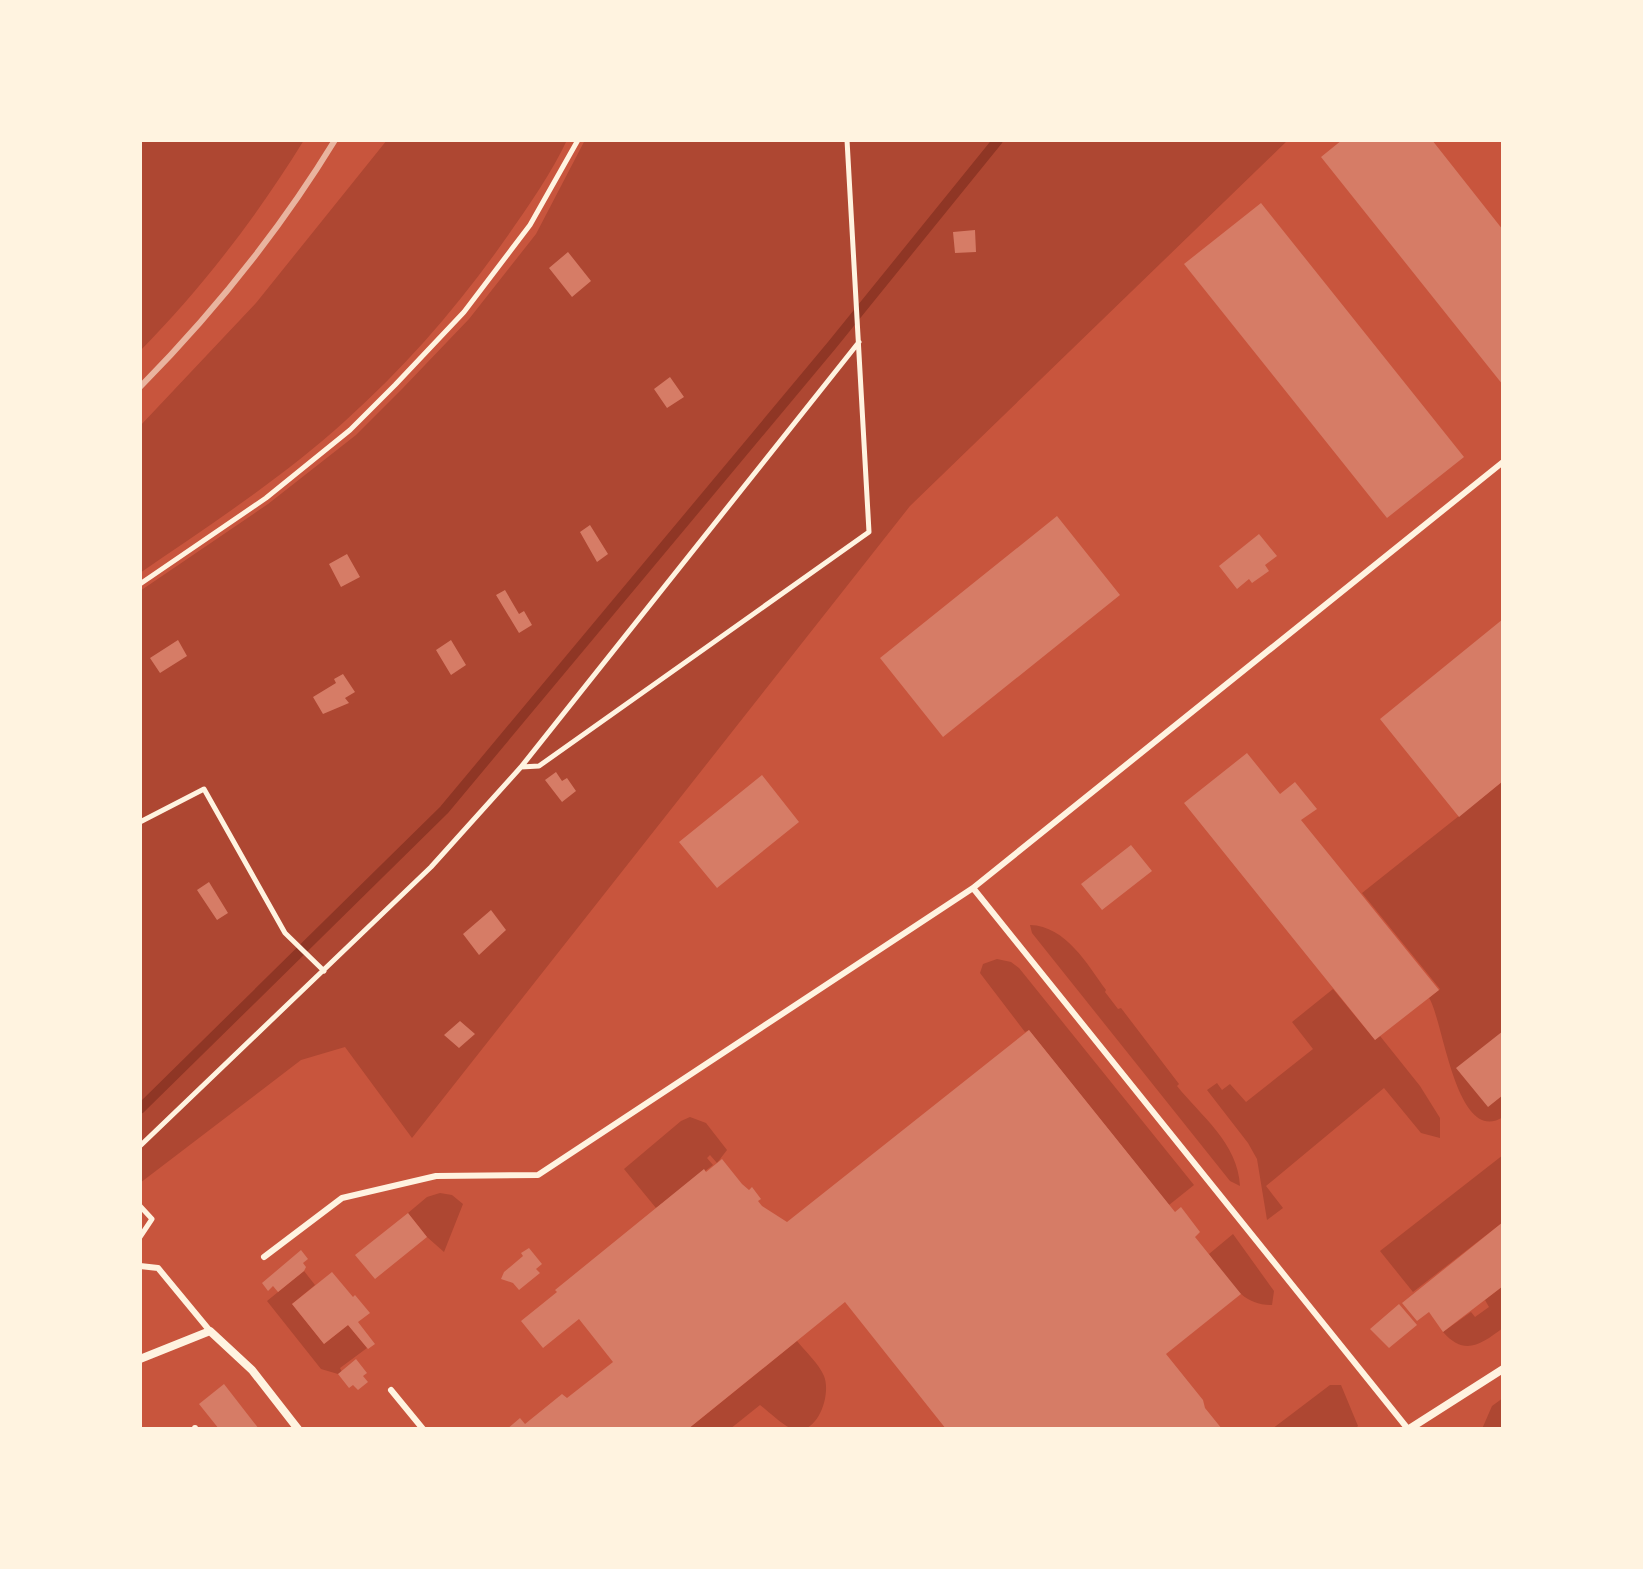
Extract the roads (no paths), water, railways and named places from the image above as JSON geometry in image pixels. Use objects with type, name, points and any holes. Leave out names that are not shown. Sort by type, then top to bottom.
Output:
[{"type":"street","points":[[140,1359],[210,1331],[252,1370],[298,1429]]},
{"type":"street","points":[[1408,1429],[1503,1369]]},
{"type":"lane","points":[[264,1257],[342,1198],[436,1176],[538,1175],[973,888],[1503,462]]},
{"type":"lane","points":[[973,888],[1408,1429]]},
{"type":"lane","points":[[140,1266],[158,1268],[210,1331]]},
{"type":"lane","points":[[391,1390],[423,1429]]},
{"type":"waterway","points":[[140,1109],[444,810],[832,345],[998,140]]},
{"type":"railway","points":[[140,387],[245,269],[292,206],[335,140]]}]
